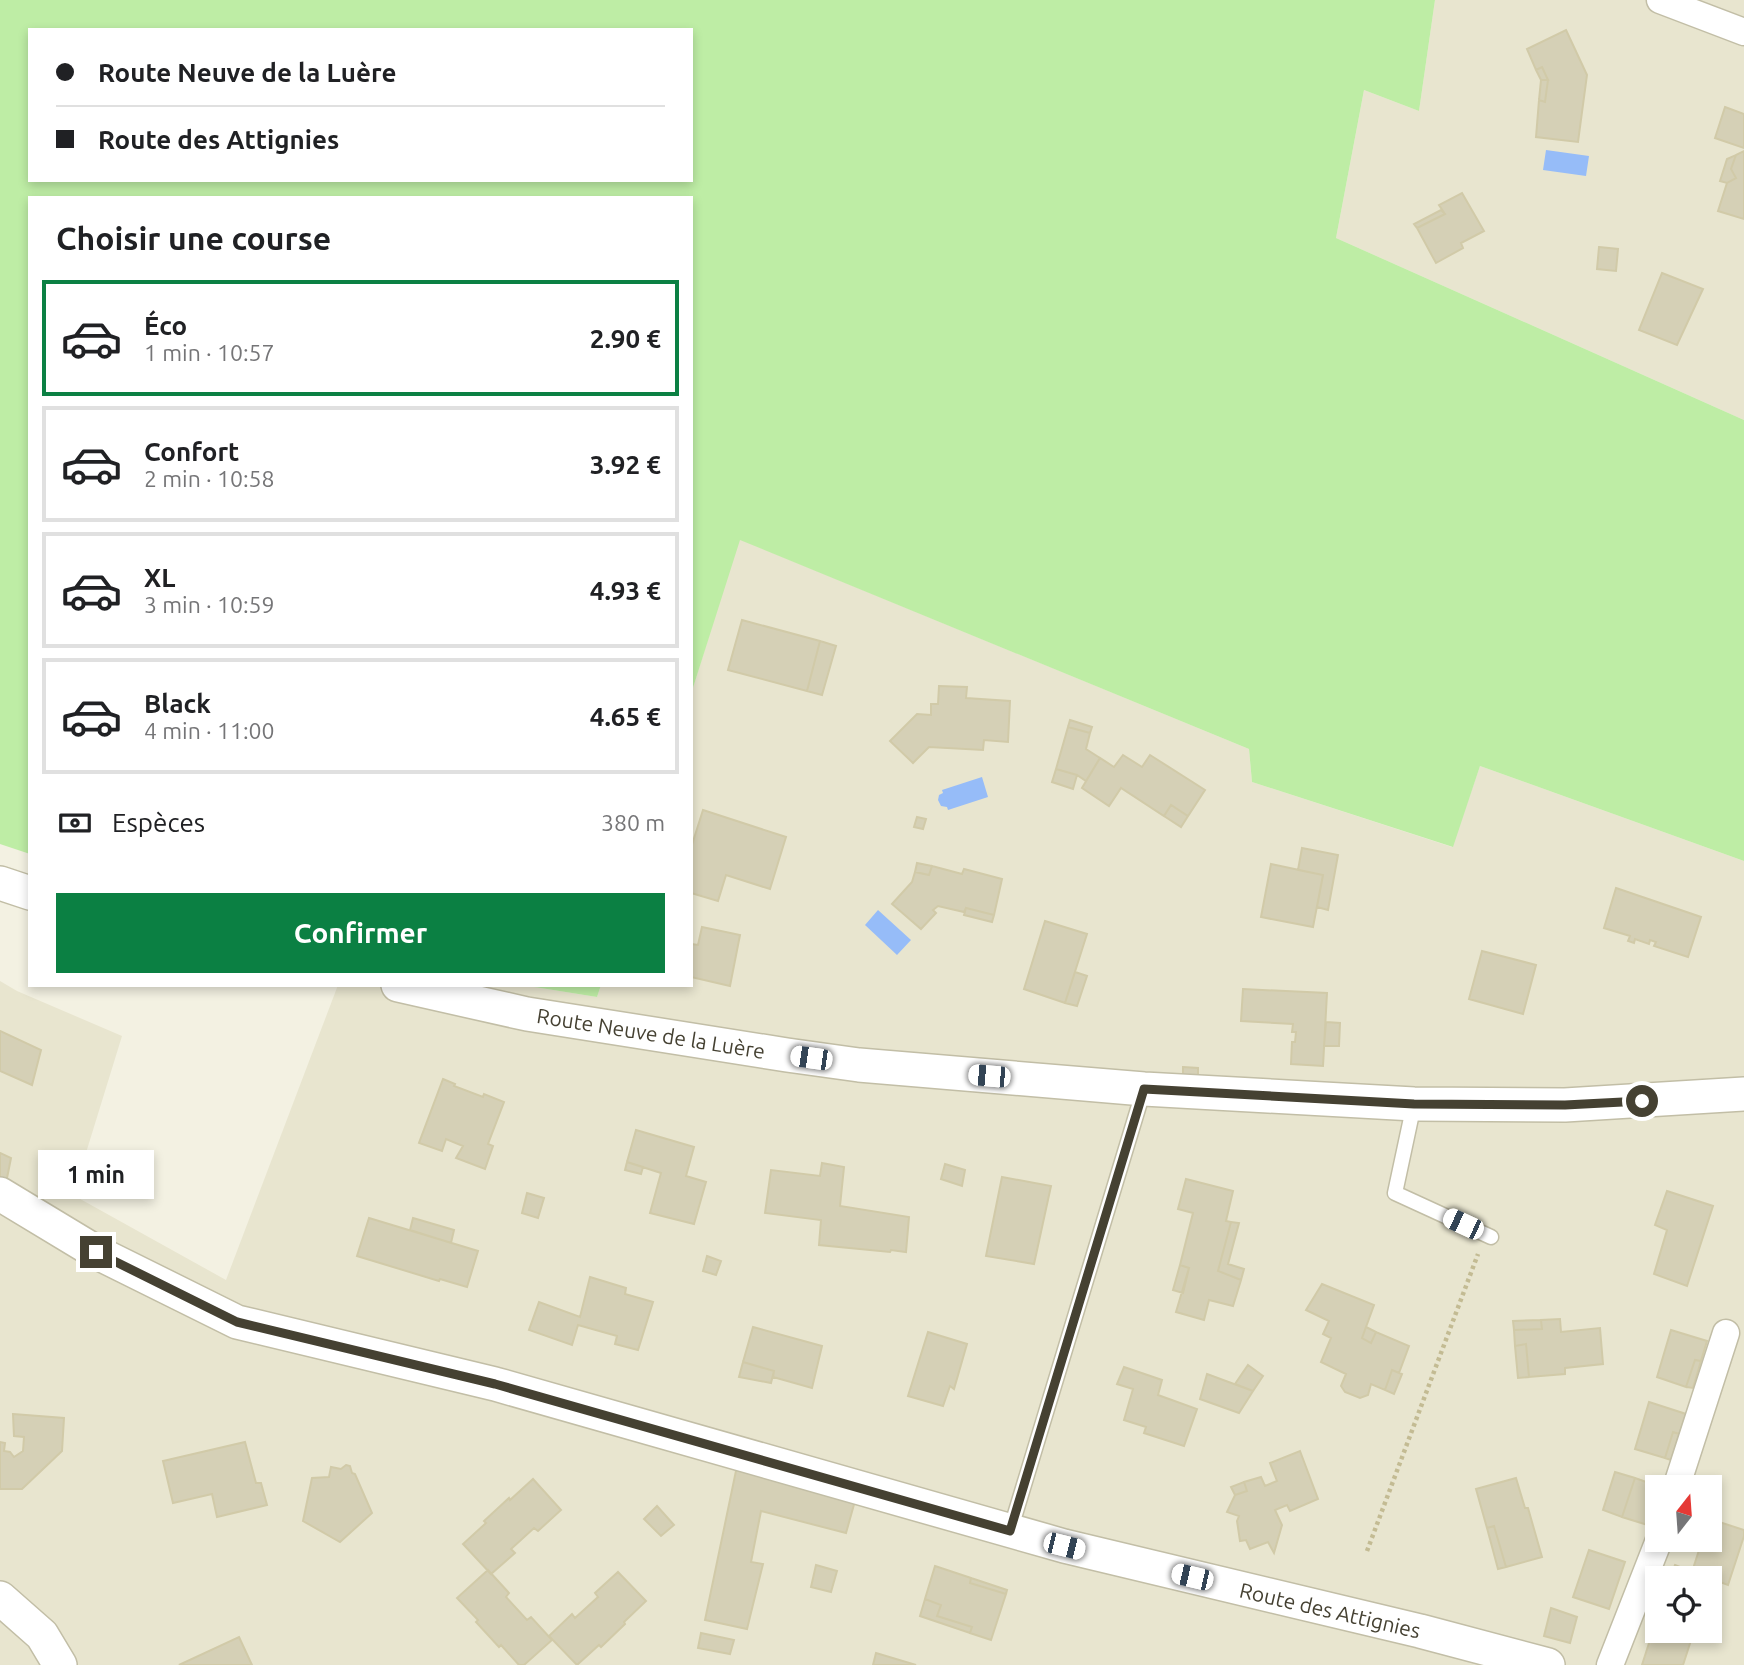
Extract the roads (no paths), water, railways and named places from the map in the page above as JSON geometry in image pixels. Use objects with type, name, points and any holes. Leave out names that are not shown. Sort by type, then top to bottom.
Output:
[{"type":"street","points":[[1660,0],[1744,32]]},
{"type":"street","points":[[0,883],[28,892]]},
{"type":"street","name":"Route Neuve de la Luère","points":[[407,987],[527,1014],[859,1065],[1144,1089],[1414,1104],[1565,1105],[1744,1094]]},
{"type":"street","name":"Route des Attignies","points":[[0,1194],[96,1252],[237,1322],[495,1384],[1116,1559],[1420,1631],[1548,1665]]},
{"type":"street","points":[[1680,1475],[1726,1333]]},
{"type":"street","points":[[1610,1665],[1654,1552]]},
{"type":"street","points":[[0,1598],[42,1635],[60,1665]]},
{"type":"lane","points":[[1010,1531],[1144,1089]]},
{"type":"lane","points":[[1414,1104],[1395,1193],[1488,1236]]},
{"type":"water","points":[[1546,150],[1589,156],[1586,176],[1543,170]]},
{"type":"water","points":[[982,777],[988,797],[948,810],[947,807],[941,806],[938,800],[942,790]]},
{"type":"water","points":[[878,910],[911,940],[897,955],[865,925]]}]
